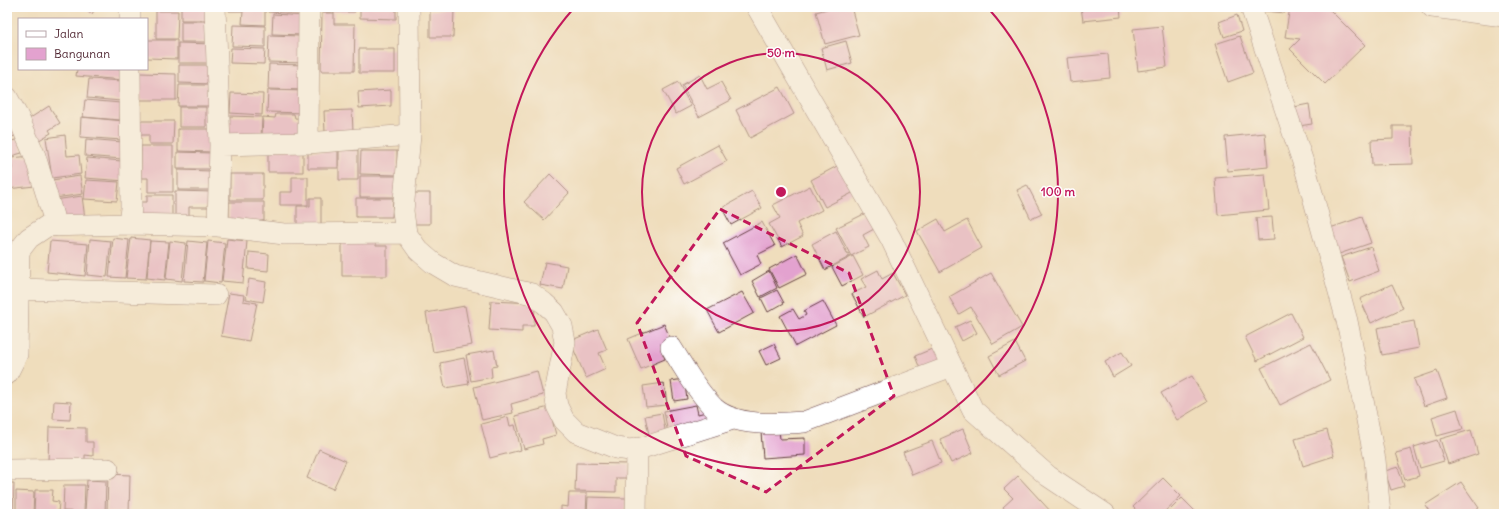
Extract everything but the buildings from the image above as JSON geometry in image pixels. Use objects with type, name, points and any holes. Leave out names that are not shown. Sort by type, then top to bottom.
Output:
[{"type":"street","points":[[130,7],[130,18]]},
{"type":"street","points":[[216,7],[220,145],[218,226]]},
{"type":"street","points":[[308,7],[308,142]]},
{"type":"street","points":[[409,7],[410,135],[403,211],[406,233],[418,250],[433,263],[455,276],[532,294],[554,312],[562,326],[565,342],[554,393],[557,406],[564,420],[576,432],[616,448],[630,450],[645,447],[733,418]]},
{"type":"street","points":[[757,7],[891,239],[974,410],[1048,476],[1105,514]]},
{"type":"street","points":[[1251,7],[1306,172],[1347,321],[1375,460],[1380,514]]},
{"type":"street","points":[[1432,7],[1504,16]]},
{"type":"street","points":[[129,224],[130,70]]},
{"type":"street","points":[[7,97],[18,117],[35,156],[56,226]]},
{"type":"street","points":[[220,145],[308,142],[410,135]]},
{"type":"street","points":[[7,374],[17,354],[19,250],[29,238],[47,226],[129,224],[218,226],[284,234],[406,233]]},
{"type":"street","points":[[19,289],[216,295]]},
{"type":"street","points":[[671,347],[701,393],[715,409],[733,418],[758,424],[804,422],[952,366]]},
{"type":"street","points":[[636,514],[637,448]]},
{"type":"street","points":[[7,470],[108,469]]},
{"type":"highlighted area","points":[[720,209],[849,273],[894,396],[766,492],[686,456],[637,323]]}]
